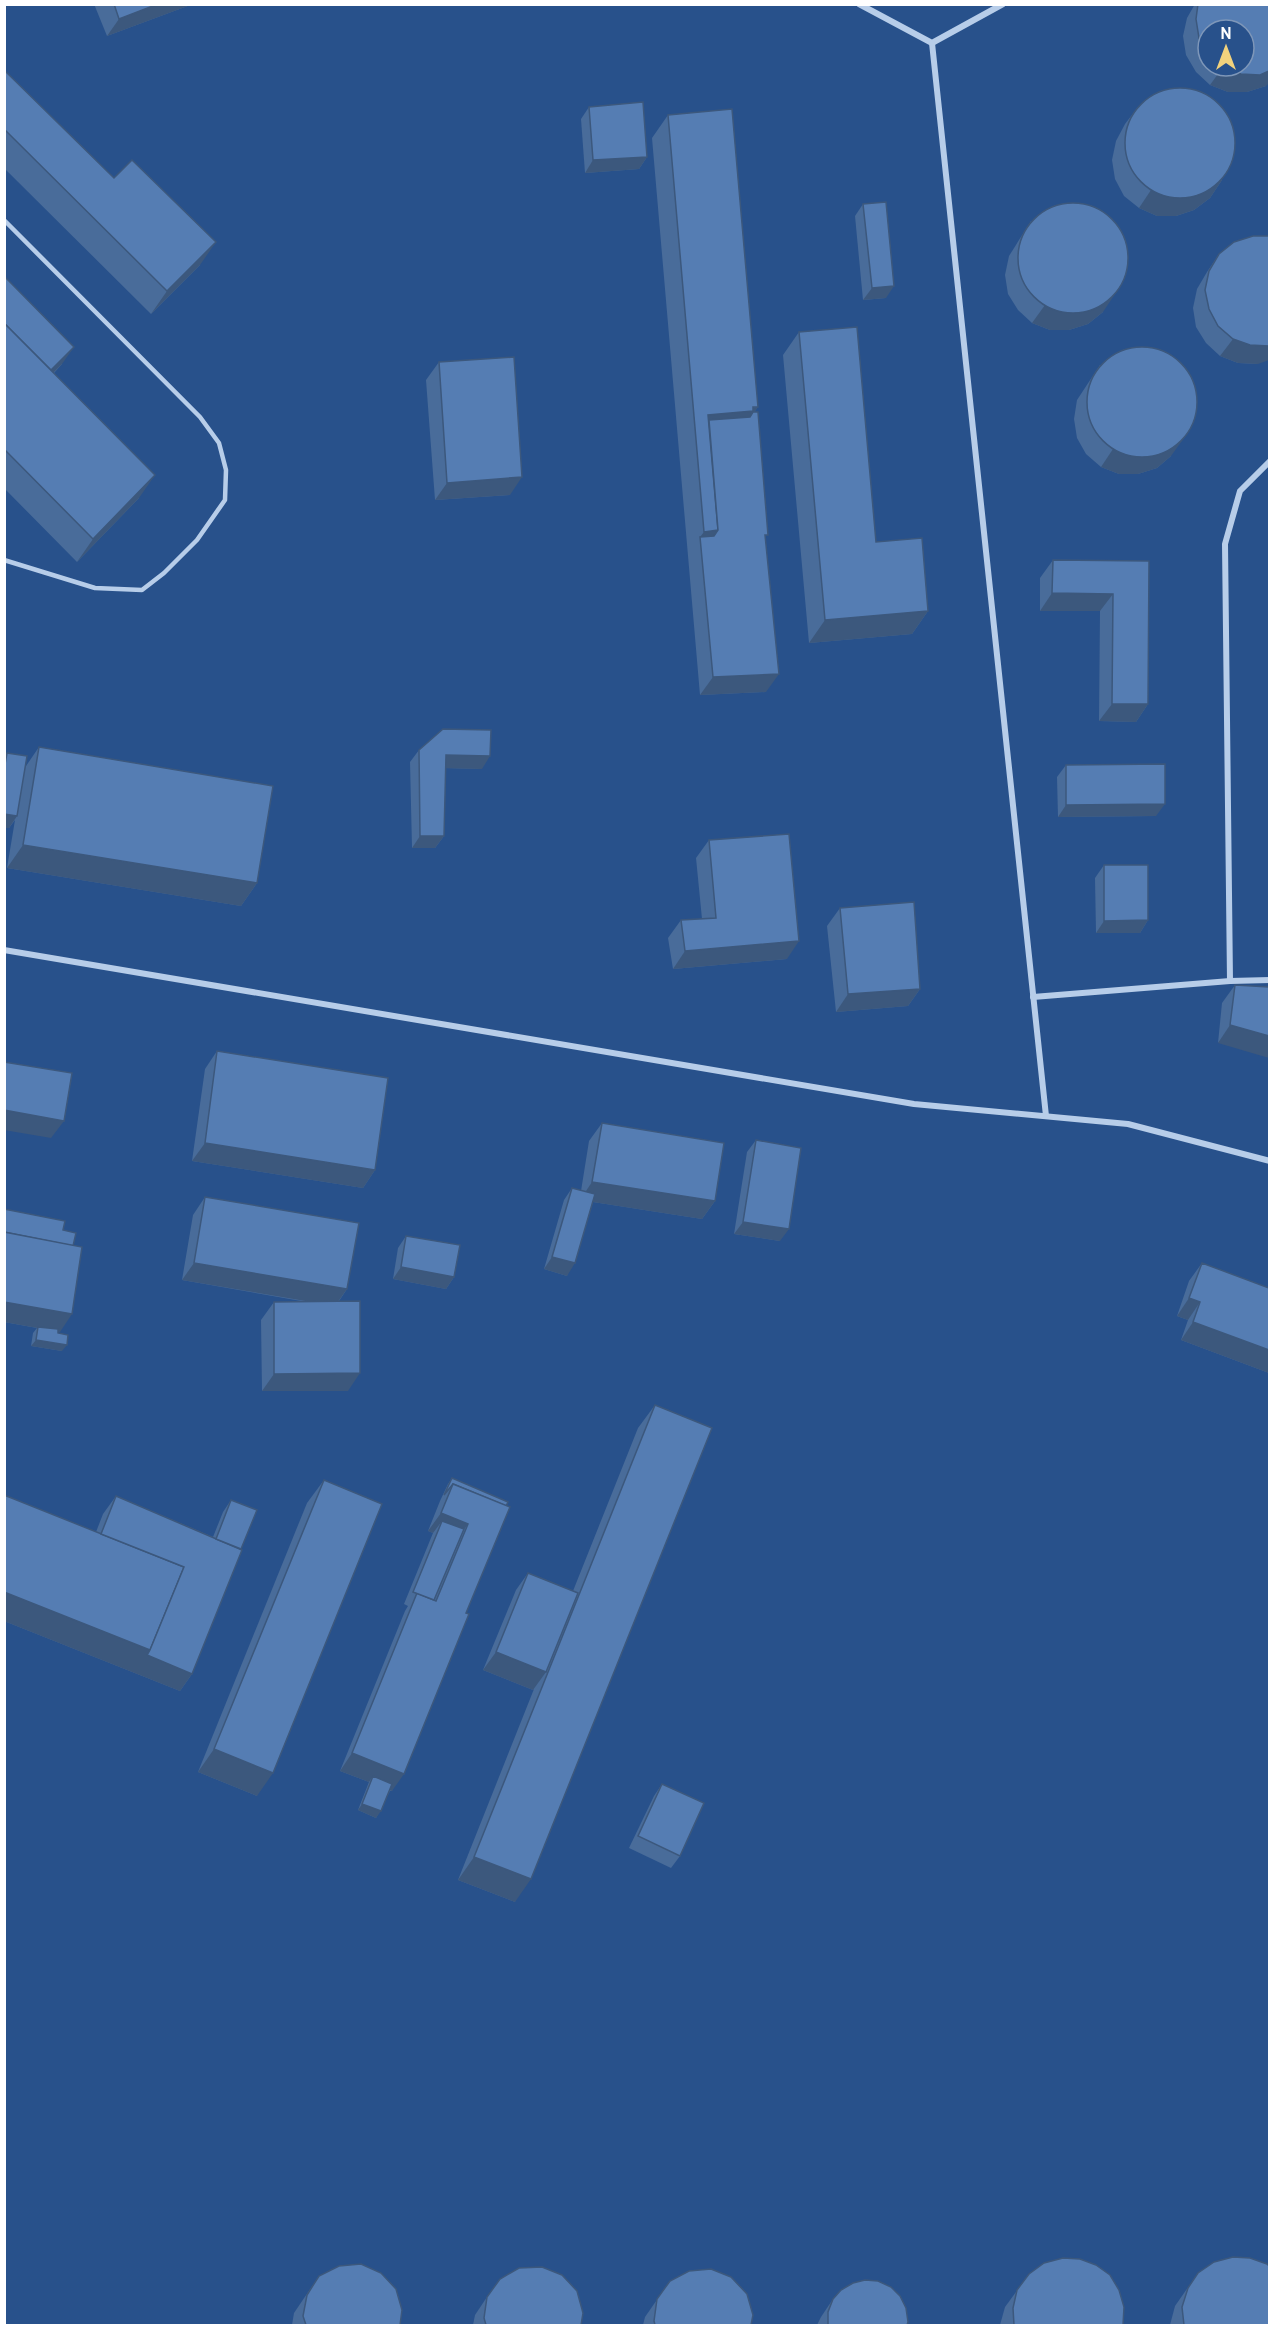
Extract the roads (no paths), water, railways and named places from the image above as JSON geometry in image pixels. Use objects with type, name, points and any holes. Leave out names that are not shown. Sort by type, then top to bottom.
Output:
[{"type":"street","points":[[859,4],[932,43]]},
{"type":"street","points":[[932,43],[1003,4]]},
{"type":"street","points":[[932,43],[1046,1116]]},
{"type":"street","points":[[1230,981],[1225,544],[1240,490],[1269,461]]},
{"type":"street","points":[[4,950],[914,1104],[1128,1124],[1269,1161]]},
{"type":"street","points":[[1033,997],[1230,981],[1269,980]]},
{"type":"lane","points":[[4,220],[200,417],[219,443],[226,470],[225,500],[197,540],[164,573],[142,590],[95,588],[5,560]]}]
